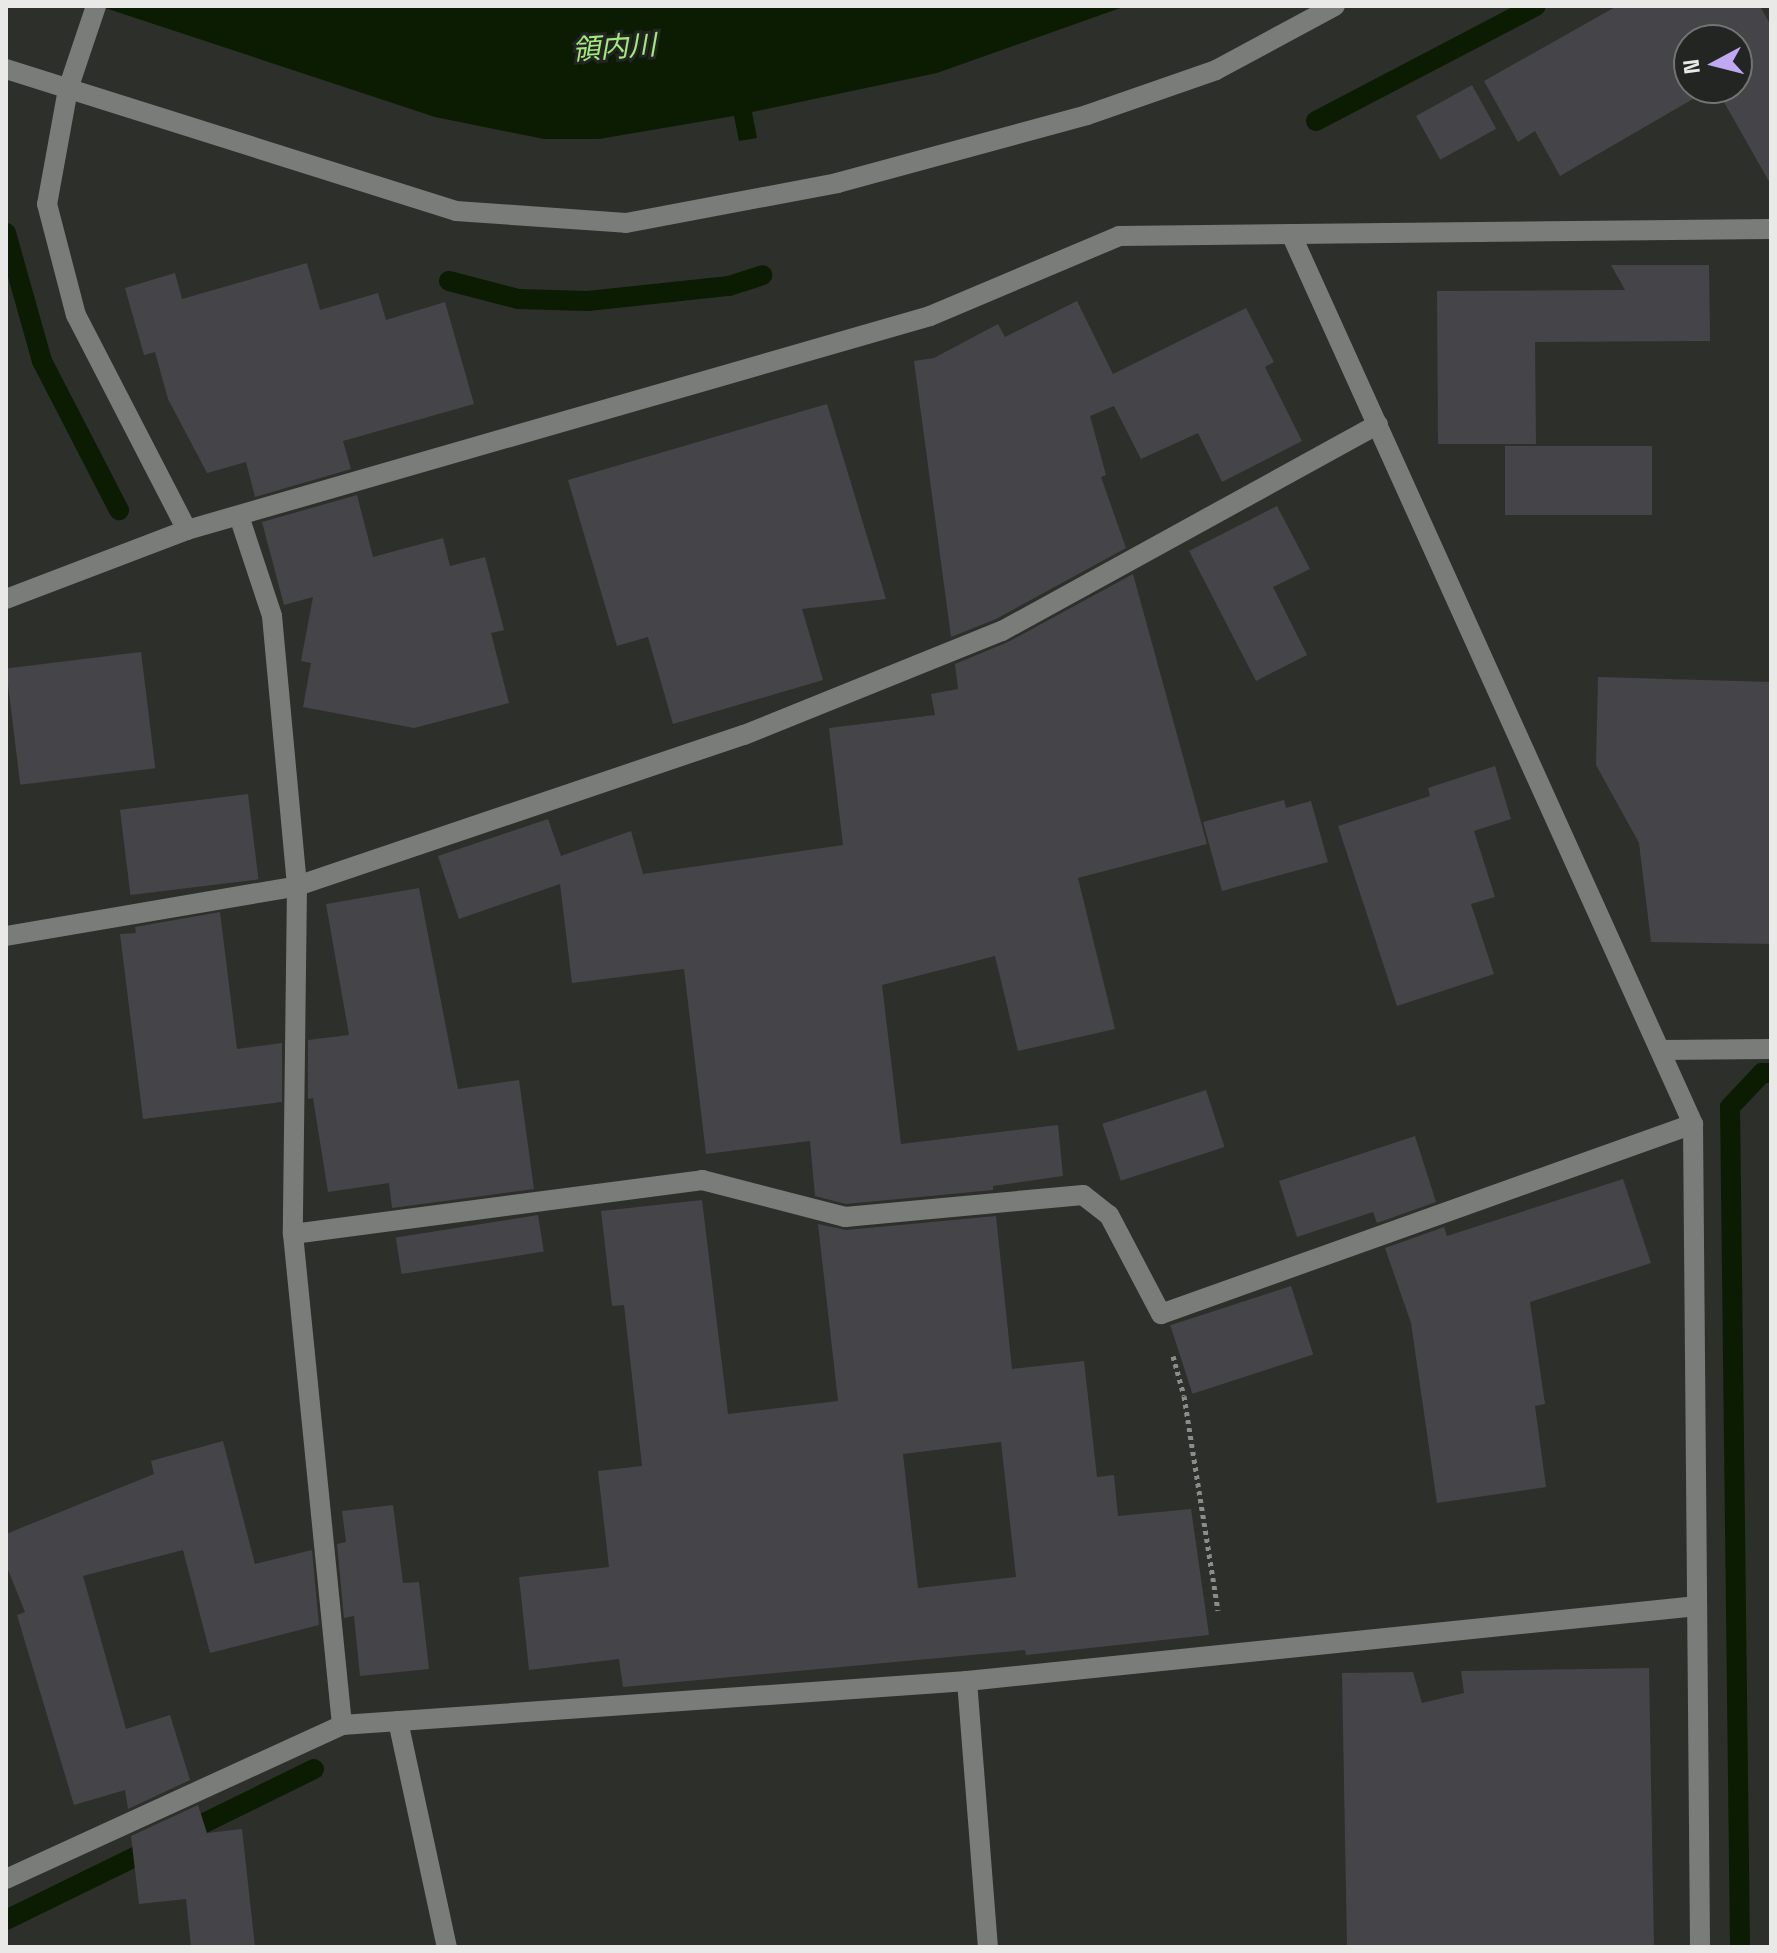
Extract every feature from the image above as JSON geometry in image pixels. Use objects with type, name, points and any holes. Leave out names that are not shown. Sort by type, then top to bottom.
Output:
[{"type":"street","points":[[96,6],[72,79],[47,204],[76,315],[187,530]]},
{"type":"street","points":[[6,69],[72,79],[456,211],[626,223],[837,183],[1087,115],[1216,70],[1335,6]]},
{"type":"street","points":[[6,599],[187,530],[930,316],[1119,236],[1771,229]]},
{"type":"street","points":[[1291,234],[1693,1124],[1700,1947]]},
{"type":"street","points":[[6,936],[297,886],[744,735],[1002,631],[1378,424]]},
{"type":"street","points":[[239,516],[272,616],[297,886],[293,1234],[342,1725]]},
{"type":"street","points":[[1661,1050],[1771,1049]]},
{"type":"street","points":[[293,1234],[702,1180],[845,1217],[1083,1195],[1109,1215],[1161,1314],[1693,1124]]},
{"type":"street","points":[[6,1879],[342,1725],[967,1681],[1697,1606]]},
{"type":"street","points":[[967,1681],[988,1947]]},
{"type":"street","points":[[398,1721],[447,1947]]},
{"type":"path","points":[[1161,1314],[1184,1396],[1225,1654]]},
{"type":"water","name":"領内川","points":[[99,6],[1126,6],[937,73],[752,112],[757,138],[739,141],[734,116],[599,139],[544,139],[435,117]]},
{"type":"building","points":[[1617,6],[1760,6],[1771,26],[1771,185],[1725,104],[1753,104],[1753,24],[1673,24],[1673,104],[1684,104],[1560,176],[1535,131],[1518,142],[1484,81]]},
{"type":"building","points":[[1472,85],[1496,129],[1440,160],[1416,116]]},
{"type":"building","points":[[307,263],[320,310],[378,293],[386,320],[445,302],[474,404],[343,441],[351,469],[255,497],[246,462],[207,473],[168,399],[155,352],[144,355],[125,288],[175,273],[182,299]]},
{"type":"building","points":[[1611,265],[1709,265],[1710,341],[1535,342],[1536,444],[1438,444],[1437,291],[1625,290]]},
{"type":"building","points":[[1077,301],[1113,374],[1246,308],[1274,362],[1265,367],[1302,441],[1222,482],[1198,433],[1141,459],[1114,406],[1090,416],[1106,475],[1101,477],[1126,548],[996,619],[951,637],[914,361],[934,358],[998,324],[1005,337]]},
{"type":"building","points":[[827,404],[886,599],[802,609],[823,680],[673,724],[648,637],[617,646],[568,480]]},
{"type":"building","points":[[1505,446],[1652,446],[1652,515],[1505,515]]},
{"type":"building","points":[[357,495],[373,557],[443,538],[450,566],[485,557],[504,630],[491,633],[509,703],[414,728],[303,707],[311,663],[301,661],[313,597],[284,605],[262,522]]},
{"type":"building","points":[[1277,506],[1310,569],[1273,587],[1307,655],[1256,681],[1189,551]]},
{"type":"building","points":[[1133,574],[1207,844],[1078,878],[1115,1029],[1018,1051],[995,956],[882,985],[901,1144],[1058,1125],[1063,1176],[993,1186],[993,1190],[846,1204],[815,1196],[810,1141],[706,1154],[684,969],[572,983],[560,884],[459,919],[438,856],[548,819],[561,856],[631,831],[643,874],[843,845],[829,728],[935,715],[931,694],[958,689],[955,664],[1008,642]]},
{"type":"building","points":[[141,652],[155,768],[20,785],[6,669]]},
{"type":"building","points":[[1598,677],[1771,682],[1771,944],[1651,942],[1639,843],[1596,765]]},
{"type":"building","points":[[1495,766],[1511,819],[1474,831],[1495,897],[1471,904],[1494,974],[1397,1006],[1338,826],[1430,796],[1428,788]]},
{"type":"building","points":[[248,794],[258,879],[130,895],[120,810]]},
{"type":"building","points":[[1284,800],[1286,808],[1311,801],[1328,862],[1222,891],[1203,822]]},
{"type":"building","points":[[419,888],[458,1089],[519,1080],[534,1189],[392,1208],[389,1183],[328,1192],[313,1098],[308,1099],[308,1040],[349,1035],[326,904]]},
{"type":"building","points":[[220,912],[237,1049],[282,1043],[282,1102],[143,1119],[120,934],[136,933],[135,927]]},
{"type":"building","points":[[1206,1090],[1225,1147],[1121,1181],[1102,1124]]},
{"type":"building","points":[[1415,1136],[1436,1202],[1377,1223],[1373,1212],[1297,1237],[1279,1181]]},
{"type":"building","points":[[1623,1179],[1651,1263],[1530,1302],[1545,1404],[1535,1406],[1546,1487],[1437,1503],[1411,1323],[1385,1248],[1444,1227],[1447,1236]]},
{"type":"building","points":[[702,1200],[728,1414],[838,1401],[818,1224],[846,1230],[996,1216],[1012,1369],[1084,1361],[1097,1477],[1114,1475],[1118,1516],[1191,1509],[1209,1635],[1026,1655],[1025,1650],[623,1687],[619,1659],[529,1670],[519,1577],[609,1567],[598,1471],[642,1466],[624,1305],[612,1306],[601,1211]],"holes":[[[1001,1442],[1016,1577],[918,1588],[903,1454]]]},
{"type":"building","points":[[538,1215],[544,1252],[402,1274],[396,1238]]},
{"type":"building","points":[[1291,1286],[1313,1354],[1192,1394],[1170,1325]]},
{"type":"building","points":[[223,1441],[255,1564],[312,1550],[319,1625],[210,1653],[183,1550],[83,1576],[126,1729],[170,1715],[190,1780],[128,1809],[125,1790],[74,1805],[17,1615],[25,1612],[6,1565],[6,1534],[154,1474],[151,1461]]},
{"type":"building","points":[[393,1505],[403,1583],[419,1582],[429,1669],[360,1676],[354,1616],[344,1618],[337,1544],[346,1542],[342,1511]]},
{"type":"building","points":[[1649,1668],[1654,1947],[1347,1947],[1342,1673],[1413,1672],[1422,1703],[1464,1693],[1461,1671]]},
{"type":"building","points":[[198,1805],[207,1833],[242,1829],[255,1947],[191,1947],[186,1899],[139,1904],[131,1836]]},
{"type":"waterway","points":[[1316,121],[1536,6]]},
{"type":"waterway","points":[[6,233],[42,361],[119,510]]},
{"type":"waterway","points":[[449,281],[518,299],[588,301],[729,286],[762,275]]},
{"type":"waterway","points":[[1740,1947],[1730,1107],[1762,1073],[1771,1073]]},
{"type":"waterway","points":[[6,1920],[314,1769]]}]
